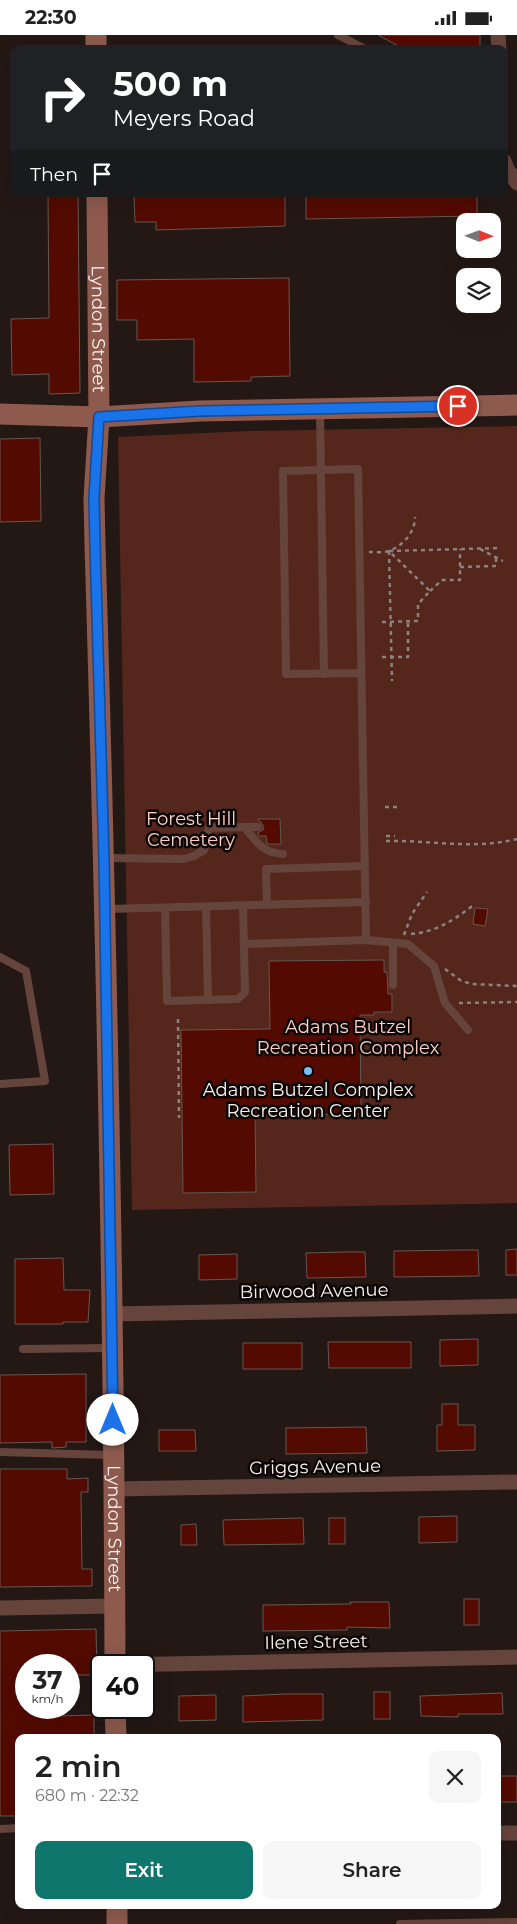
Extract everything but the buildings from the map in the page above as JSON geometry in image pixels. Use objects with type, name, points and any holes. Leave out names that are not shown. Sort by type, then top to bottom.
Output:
[{"type":"street","points":[[508,170],[517,183]]},
{"type":"street","name":"Lyndon Street","points":[[97,197],[99,417],[94,498],[104,859],[112,1314],[115,1654]]},
{"type":"street","points":[[0,414],[99,417],[200,411],[517,405]]},
{"type":"street","name":"Birwood Avenue","points":[[112,1314],[517,1306]]},
{"type":"street","name":"Griggs Avenue","points":[[114,1489],[517,1482]]},
{"type":"street","points":[[0,1608],[115,1606]]},
{"type":"street","name":"Ilene Street","points":[[155,1664],[517,1657]]},
{"type":"street","points":[[115,1719],[116,1734]]},
{"type":"street","points":[[501,1833],[517,1833]]},
{"type":"street","points":[[117,1909],[117,1924]]},
{"type":"lane","points":[[338,35],[357,45]]},
{"type":"lane","points":[[320,408],[324,673]]},
{"type":"lane","points":[[361,673],[286,674],[283,471],[358,469],[366,940]]},
{"type":"lane","points":[[244,827],[262,848],[274,853],[283,854]]},
{"type":"lane","points":[[104,859],[184,859],[194,856],[204,849],[209,828],[258,827]]},
{"type":"lane","points":[[267,905],[266,869],[365,866]]},
{"type":"lane","points":[[104,909],[366,902]]},
{"type":"lane","points":[[165,908],[167,1001],[208,1000],[238,999],[245,992],[243,906]]},
{"type":"lane","points":[[206,907],[208,1000]]},
{"type":"lane","points":[[244,944],[366,940],[408,944],[434,966],[445,1003],[468,1030]]},
{"type":"lane","points":[[393,985],[397,943]]},
{"type":"lane","points":[[0,957],[26,971],[45,1081],[0,1084]]},
{"type":"lane","points":[[23,1349],[112,1348]]},
{"type":"lane","points":[[0,1452],[113,1455]]},
{"type":"lane","points":[[0,1829],[15,1828]]},
{"type":"lane","points":[[400,1924],[517,1922]]},
{"type":"path","points":[[389,551],[407,538],[412,531],[415,517]]},
{"type":"path","points":[[478,548],[503,561]]},
{"type":"path","points":[[359,552],[500,548]]},
{"type":"path","points":[[382,622],[418,621],[418,604],[430,591],[442,580],[460,580],[460,549]]},
{"type":"path","points":[[389,551],[430,591]]},
{"type":"path","points":[[389,551],[392,681]]},
{"type":"path","points":[[460,567],[496,567],[496,558]]},
{"type":"path","points":[[382,657],[408,657],[408,621]]},
{"type":"path","points":[[385,807],[399,807]]},
{"type":"path","points":[[386,836],[395,836]]},
{"type":"path","points":[[386,841],[434,841],[456,845],[497,844],[517,839]]},
{"type":"path","points":[[397,943],[404,934],[412,914],[427,892]]},
{"type":"path","points":[[396,933],[428,932],[443,927],[474,906]]},
{"type":"path","points":[[434,966],[447,970],[460,980],[471,984],[517,986]]},
{"type":"path","points":[[445,1003],[517,1002]]},
{"type":"path","points":[[178,1019],[179,1118]]},
{"type":"green space","name":"Adams Butzel Recreation Complex","points":[[517,426],[517,1203],[132,1210],[118,437],[249,431]]},
{"type":"place","name":"Adams Butzel Complex Recreation Center","points":[[308,1071]]},
{"type":"route","points":[[113,1420],[104,859],[94,498],[99,417],[200,411],[458,406]]},
{"type":"park label","name":"Forest Hill Cemetery","points":[[191,830]]}]
